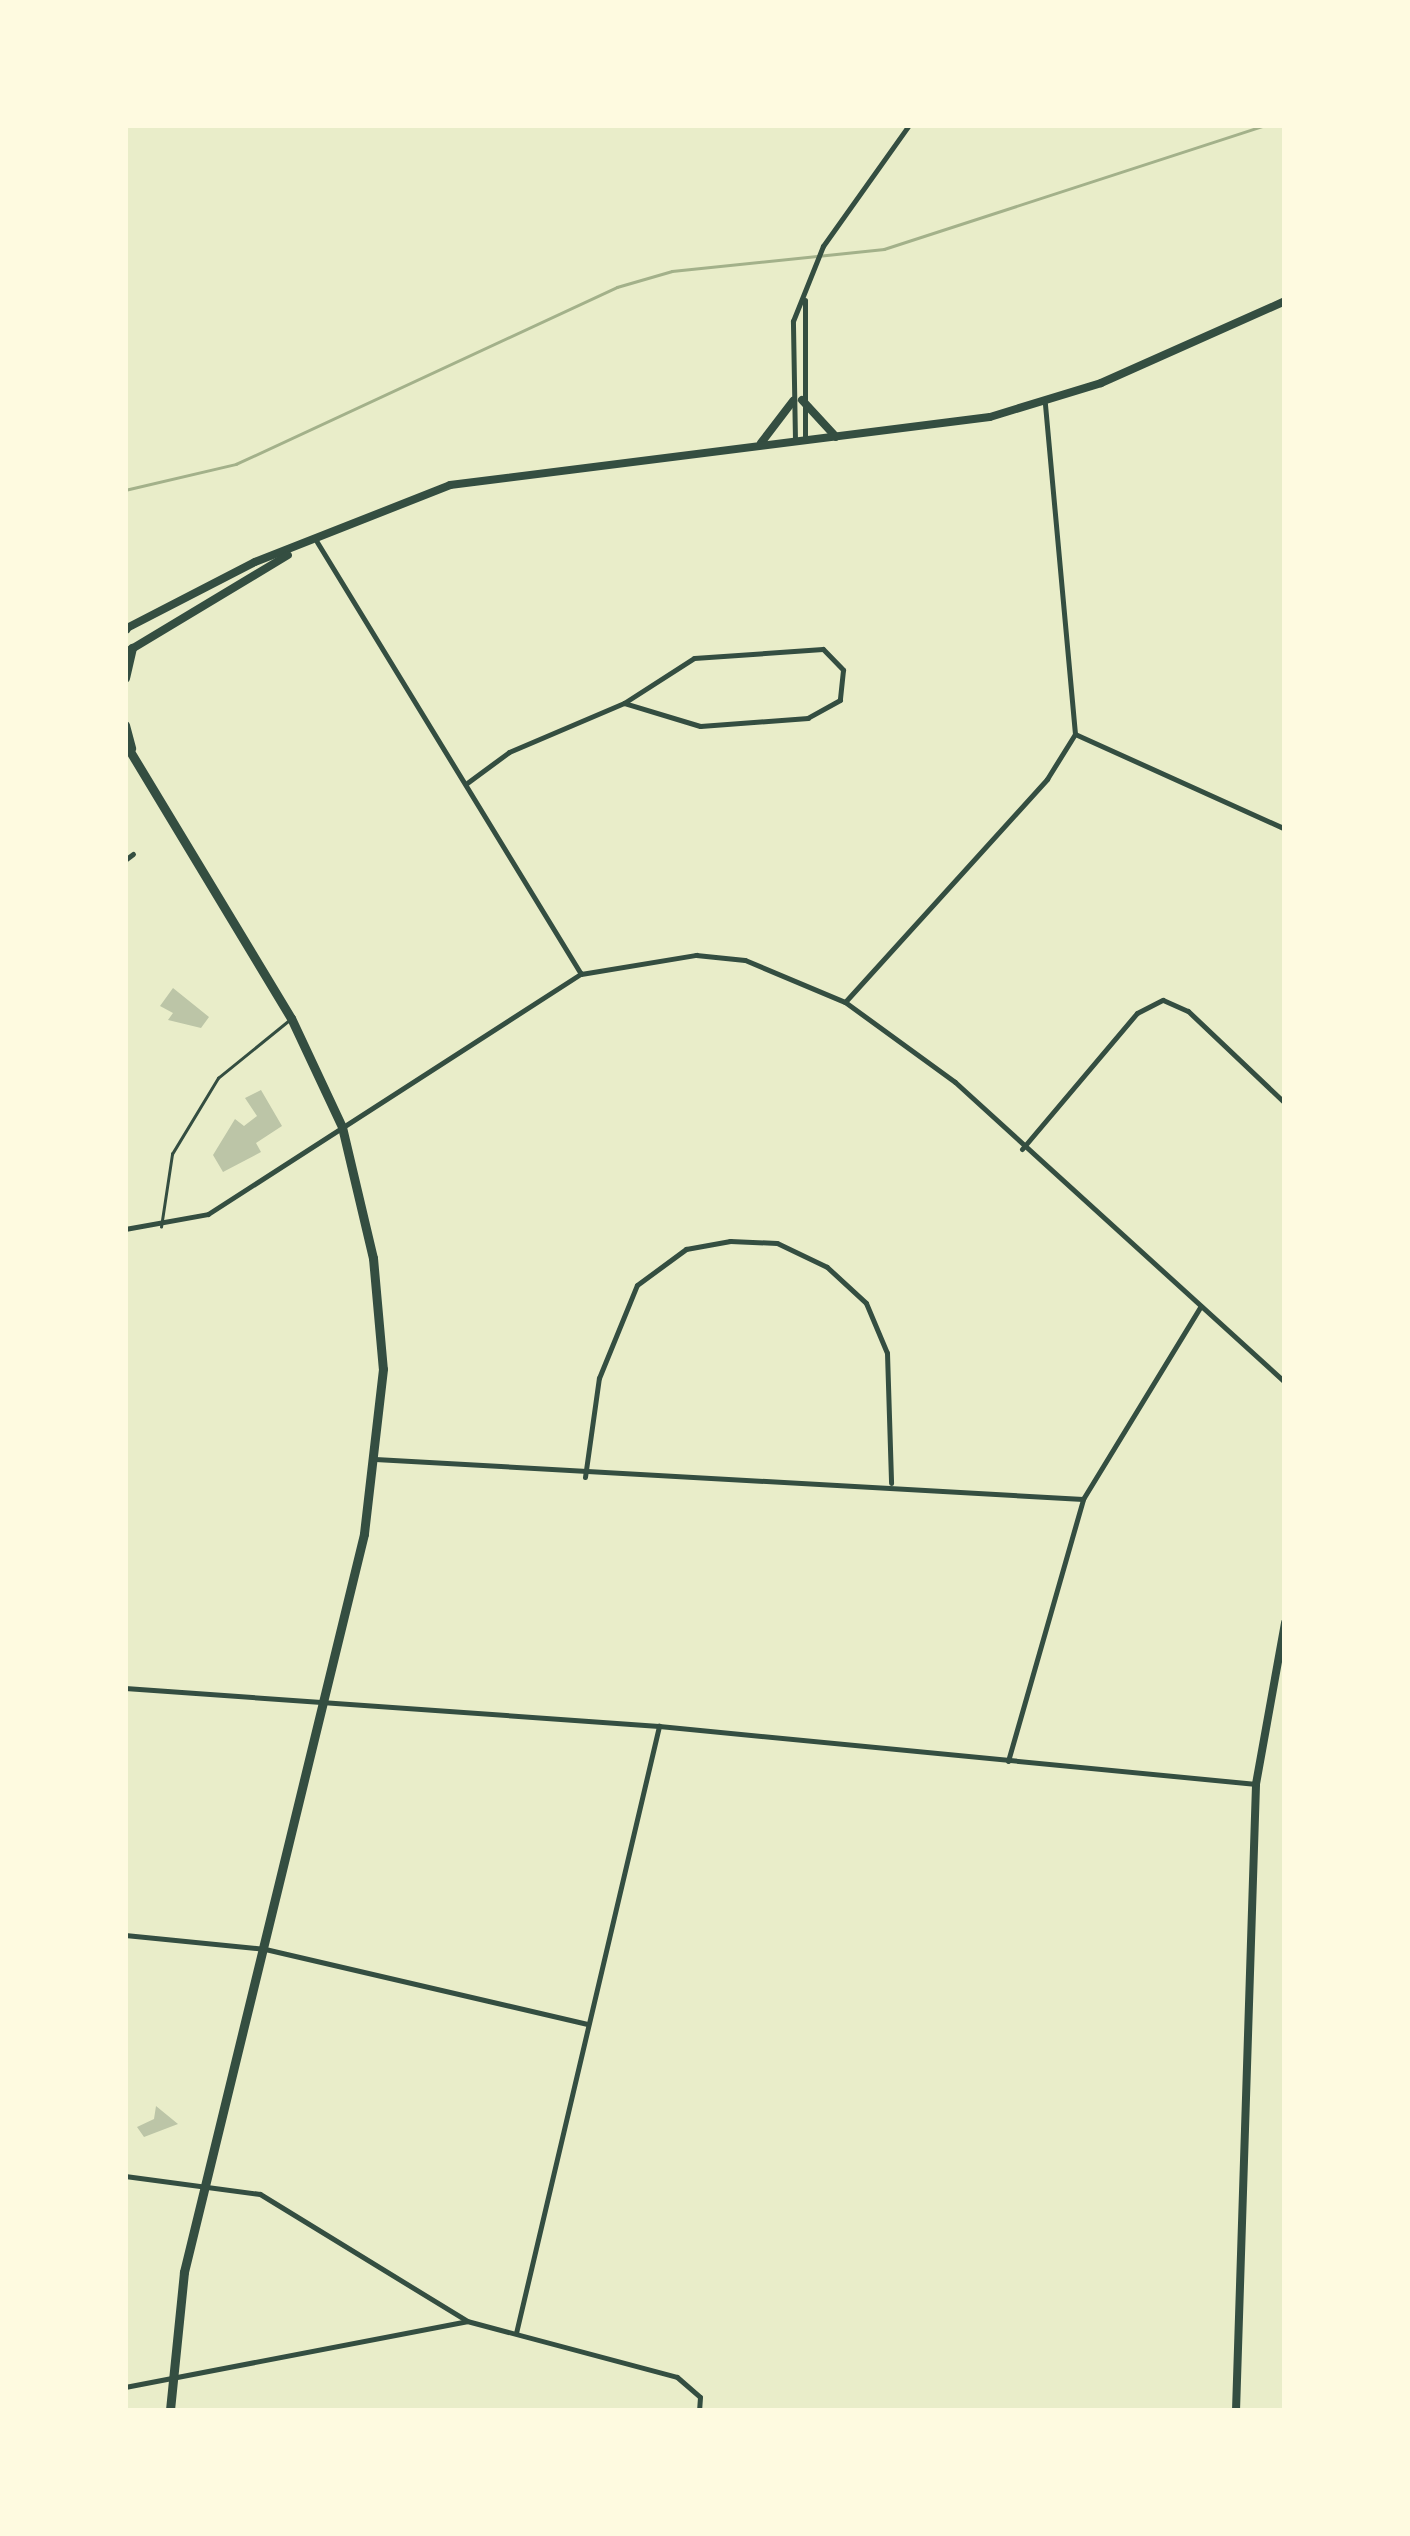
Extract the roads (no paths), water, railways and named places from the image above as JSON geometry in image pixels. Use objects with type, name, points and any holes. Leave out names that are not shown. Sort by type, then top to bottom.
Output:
[{"type":"highway","points":[[125,678],[129,650]]},
{"type":"highway","points":[[125,724],[129,754]]},
{"type":"highway","points":[[125,743],[291,1018],[342,1127],[381,1316],[375,1459],[266,1949],[206,2181],[167,2383],[170,2411]]},
{"type":"main road","points":[[129,650],[288,555],[480,477],[836,437],[1045,403],[1285,301]]},
{"type":"main road","points":[[758,446],[797,400],[836,437]]},
{"type":"main road","points":[[125,629],[254,562],[288,555]]},
{"type":"main road","points":[[1236,2411],[1256,1784],[1285,1623]]},
{"type":"street","points":[[800,440],[789,347],[805,297],[823,246],[908,125]]},
{"type":"street","points":[[797,400],[805,297]]},
{"type":"street","points":[[845,1002],[1047,780],[1075,734],[1045,403]]},
{"type":"street","points":[[316,542],[581,974]]},
{"type":"street","points":[[467,784],[567,720],[624,703],[694,658],[822,649],[842,670],[840,700],[808,718],[700,726],[624,703]]},
{"type":"street","points":[[1075,734],[1285,828]]},
{"type":"street","points":[[125,860],[134,854]]},
{"type":"street","points":[[125,1230],[161,1227],[208,1214],[581,974],[696,955],[795,974],[845,1002],[955,1082],[1022,1149],[1285,1382]]},
{"type":"street","points":[[1022,1149],[1136,1013],[1163,1000],[1188,1011],[1285,1104]]},
{"type":"street","points":[[585,1477],[599,1378],[637,1285],[686,1249],[730,1241],[777,1243],[827,1266],[866,1303],[887,1353],[892,1484]]},
{"type":"street","points":[[1008,1761],[1083,1499],[1201,1306]]},
{"type":"street","points":[[375,1459],[585,1477],[892,1484],[1083,1499]]},
{"type":"street","points":[[125,1688],[659,1726],[1256,1784]]},
{"type":"street","points":[[516,2333],[659,1726]]},
{"type":"street","points":[[125,1935],[266,1949],[588,2025]]},
{"type":"street","points":[[125,2176],[206,2181],[286,2208],[467,2321],[677,2377],[700,2397],[699,2411]]},
{"type":"street","points":[[125,2387],[167,2383],[379,2331],[467,2321]]},
{"type":"lane","points":[[161,1227],[162,1174],[218,1078],[291,1018]]},
{"type":"waterway","points":[[125,490],[236,464],[617,287],[672,271],[884,249],[1266,125]]}]
